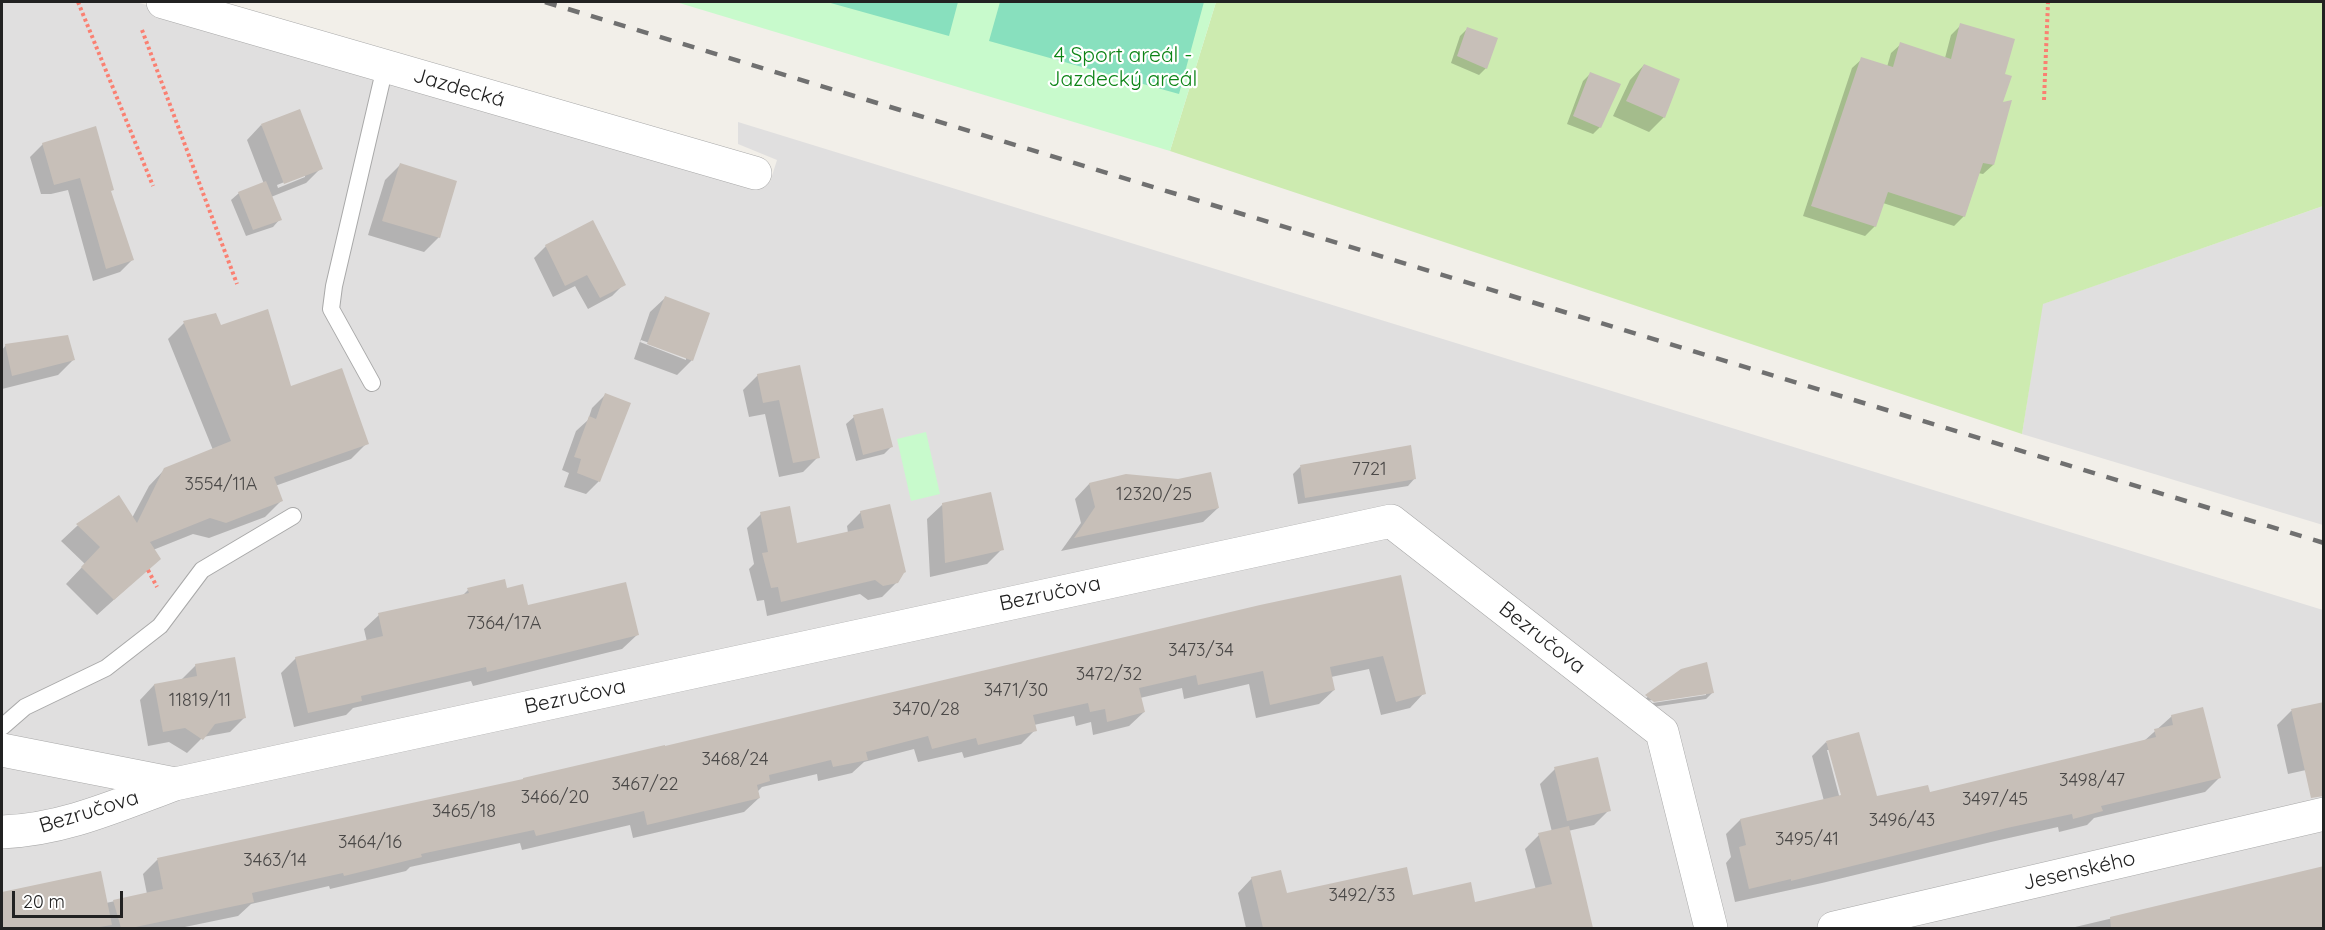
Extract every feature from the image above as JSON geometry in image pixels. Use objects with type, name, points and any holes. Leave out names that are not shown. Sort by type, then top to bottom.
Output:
[{"type":"street","name":"Jazdecká","points":[[152,12],[386,66],[755,173]]},
{"type":"street","name":"Bezručova","points":[[2,832],[29,831],[90,816],[175,784],[1391,520],[1662,732],[1711,928]]},
{"type":"street","name":"Bezručova","points":[[2,750],[175,784]]},
{"type":"street","name":"Jesenského","points":[[1834,928],[2324,814]]},
{"type":"lane","points":[[372,383],[331,309],[386,66]]},
{"type":"lane","points":[[2,727],[25,707],[106,668],[160,626],[202,570],[293,516]]},
{"type":"path","points":[[78,2],[153,186]]},
{"type":"path","points":[[2044,100],[2048,2]]},
{"type":"path","points":[[152,12],[237,284]]},
{"type":"shaded area","points":[[2,2],[136,2],[770,182],[777,160],[738,144],[738,122],[2323,610],[2323,928],[2,928]]},
{"type":"shaded area","points":[[2323,206],[2323,525],[2022,434],[2042,304]]},
{"type":"green space","name":"4 Sport areál - Jazdecký areál","points":[[676,2],[1216,2],[1170,151]]},
{"type":"green space","points":[[827,2],[958,2],[949,36]]},
{"type":"green space","points":[[1000,2],[1204,2],[1179,94],[989,41]]},
{"type":"green space","points":[[1216,2],[2323,2],[2323,206],[2043,304],[2022,434],[1170,151]]},
{"type":"green space","points":[[926,432],[940,494],[911,501],[897,439]]},
{"type":"building","points":[[1960,23],[2015,39],[2005,74],[2012,76],[2003,102],[2012,100],[1994,165],[1983,163],[1965,217],[1888,192],[1876,227],[1811,206],[1861,57],[1893,67],[1900,42],[1951,59]]},
{"type":"building","points":[[1467,27],[1498,38],[1487,69],[1457,56]]},
{"type":"building","points":[[1644,64],[1680,79],[1665,118],[1626,101]]},
{"type":"building","points":[[1590,72],[1621,84],[1601,128],[1573,116]]},
{"type":"building","points":[[300,109],[323,169],[284,184],[261,124]]},
{"type":"building","points":[[96,126],[114,190],[111,191],[134,260],[106,269],[80,178],[54,185],[42,143]]},
{"type":"building","points":[[400,163],[457,181],[440,238],[382,221]]},
{"type":"building","points":[[266,181],[282,220],[253,230],[238,192]]},
{"type":"building","points":[[593,220],[626,285],[600,298],[587,275],[565,286],[545,245]]},
{"type":"building","points":[[665,296],[710,313],[693,361],[647,344]]},
{"type":"building","points":[[268,309],[291,386],[342,368],[369,444],[274,477],[283,501],[226,523],[210,518],[150,542],[161,559],[114,600],[81,567],[100,547],[76,524],[119,495],[137,523],[164,468],[231,441],[183,321],[216,313],[221,325]]},
{"type":"building","points":[[68,335],[75,360],[12,376],[5,344]]},
{"type":"building","points":[[800,365],[820,458],[793,463],[779,400],[763,403],[757,374]]},
{"type":"building","points":[[605,393],[631,403],[600,482],[577,473],[581,459],[574,457],[589,416],[596,419]]},
{"type":"building","points":[[883,408],[893,447],[863,455],[853,415]]},
{"type":"building","points":[[1411,445],[1416,479],[1305,498],[1300,465]]},
{"type":"building","points":[[1211,472],[1219,508],[1074,538],[1095,507],[1089,483],[1126,474],[1178,479]]},
{"type":"building","points":[[991,492],[1004,550],[945,563],[942,503]]},
{"type":"building","points":[[890,504],[906,572],[898,583],[883,586],[875,580],[781,602],[778,587],[771,588],[762,553],[768,552],[760,512],[790,506],[797,543],[864,528],[860,511]]},
{"type":"building","points":[[1401,575],[1426,694],[1396,702],[1383,656],[1330,667],[1335,690],[1270,705],[1263,671],[1198,685],[1196,675],[1139,688],[1145,712],[1107,722],[1105,709],[1090,712],[1088,703],[1033,715],[1037,731],[978,745],[976,738],[932,749],[928,736],[866,752],[868,760],[833,767],[831,760],[769,775],[770,781],[757,785],[760,798],[647,825],[644,811],[536,836],[534,830],[421,854],[422,857],[344,876],[343,873],[252,893],[254,902],[131,928],[121,928],[113,900],[163,889],[157,858],[523,779],[1260,605]]},
{"type":"building","points":[[505,579],[507,588],[523,584],[528,605],[626,582],[639,635],[487,672],[486,667],[361,696],[362,701],[308,713],[295,657],[383,636],[378,613],[469,593],[467,588]]},
{"type":"building","points":[[235,657],[246,718],[215,724],[203,740],[185,728],[163,732],[154,684],[197,676],[195,664]]},
{"type":"building","points":[[1707,662],[1714,693],[1654,702],[1645,695],[1681,669]]},
{"type":"building","points":[[2324,702],[2324,796],[2311,798],[2291,709]]},
{"type":"building","points":[[2203,707],[2221,778],[2101,806],[2103,811],[2073,819],[2072,814],[2007,828],[1791,881],[1791,879],[1749,889],[1739,847],[1746,845],[1740,819],[1841,795],[1826,741],[1859,732],[1877,796],[1928,785],[1930,792],[2156,737],[2154,729],[2173,725],[2171,715]]},
{"type":"building","points":[[1598,757],[1611,811],[1567,821],[1554,767]]},
{"type":"building","points":[[1569,826],[1593,928],[1263,928],[1251,877],[1281,870],[1287,893],[1407,867],[1413,895],[1471,882],[1475,902],[1552,884],[1538,833]]},
{"type":"building","points":[[2324,866],[2324,928],[2111,928],[2110,917]]},
{"type":"building","points":[[101,871],[112,925],[93,928],[2,928],[2,892]]},
{"type":"railway","points":[[545,2],[2324,543]]}]
